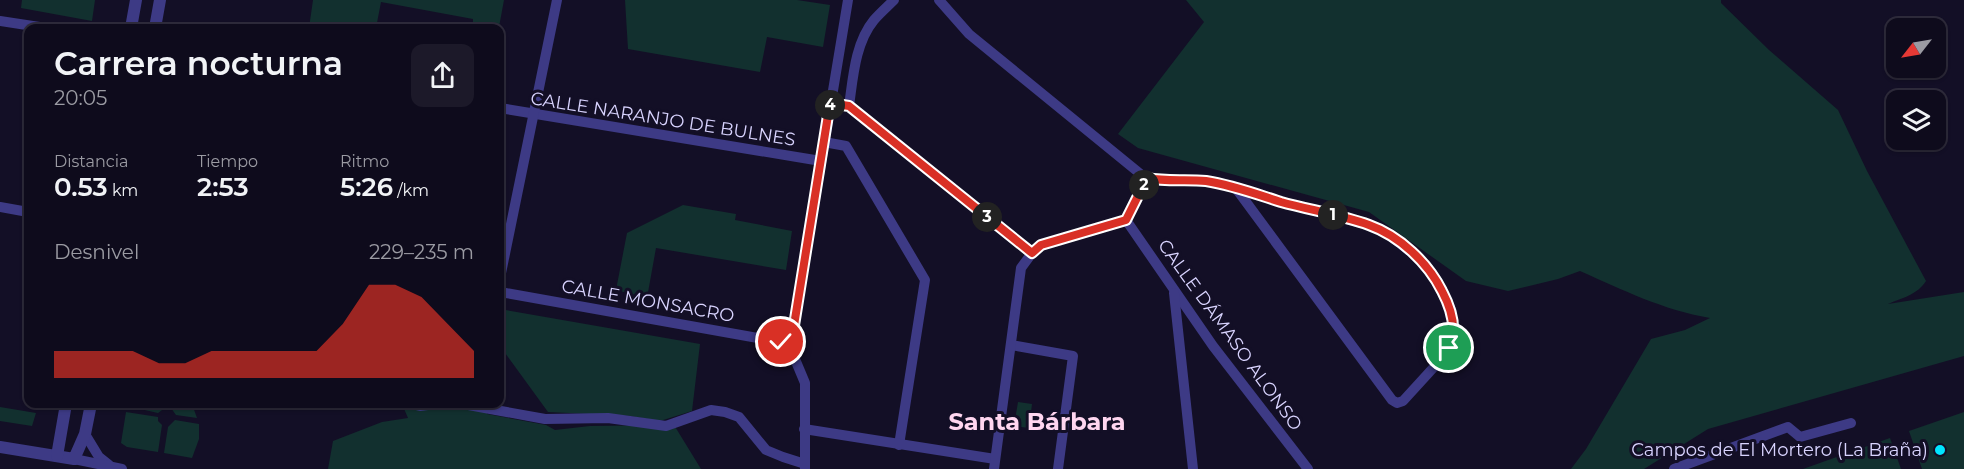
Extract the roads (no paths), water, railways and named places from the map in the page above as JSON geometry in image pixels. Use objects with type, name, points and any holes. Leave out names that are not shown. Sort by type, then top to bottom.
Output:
[{"type":"street","points":[[132,24],[136,0]]},
{"type":"street","points":[[156,24],[160,0]]},
{"type":"street","points":[[504,259],[557,0]]},
{"type":"street","points":[[486,408],[545,419],[608,418],[666,426],[711,410],[725,412],[739,417],[766,450],[805,467],[805,383],[791,344],[848,0]]},
{"type":"street","points":[[849,106],[855,67],[865,34],[873,21],[894,0]]},
{"type":"street","points":[[939,0],[969,34],[1147,178],[1206,181],[1235,187],[1369,225],[1388,234],[1416,256],[1436,279],[1450,310],[1453,325],[1452,341],[1444,355],[1403,400],[1397,403],[1392,400],[1235,187]]},
{"type":"street","points":[[0,21],[24,25]]},
{"type":"street","points":[[830,103],[849,106],[1032,253]]},
{"type":"street","name":"CALLE NARANJO DE BULNES","points":[[504,109],[821,161]]},
{"type":"street","points":[[824,142],[846,146],[925,280],[899,445]]},
{"type":"street","points":[[804,429],[994,464],[1022,268],[1032,253],[1041,245],[1126,220],[1147,178]]},
{"type":"street","points":[[0,207],[24,211]]},
{"type":"street","name":"CALLE DÁMASO ALONSO","points":[[1126,220],[1213,346],[1308,469]]},
{"type":"street","points":[[1174,290],[1193,469]]},
{"type":"street","name":"CALLE MONSACRO","points":[[504,293],[791,344]]},
{"type":"street","points":[[1011,345],[1074,356],[1058,469]]},
{"type":"street","points":[[57,456],[65,408]]},
{"type":"street","points":[[74,459],[85,434],[90,408]]},
{"type":"street","points":[[1674,469],[1788,427],[1800,437],[1851,423]]},
{"type":"street","points":[[85,434],[99,457],[117,468]]},
{"type":"street","points":[[0,447],[117,468]]},
{"type":"place","name":"Campos de El Mortero (La Braña)","points":[[1940,450]]},
{"type":"district","name":"Santa Bárbara","points":[[1037,422]]}]
